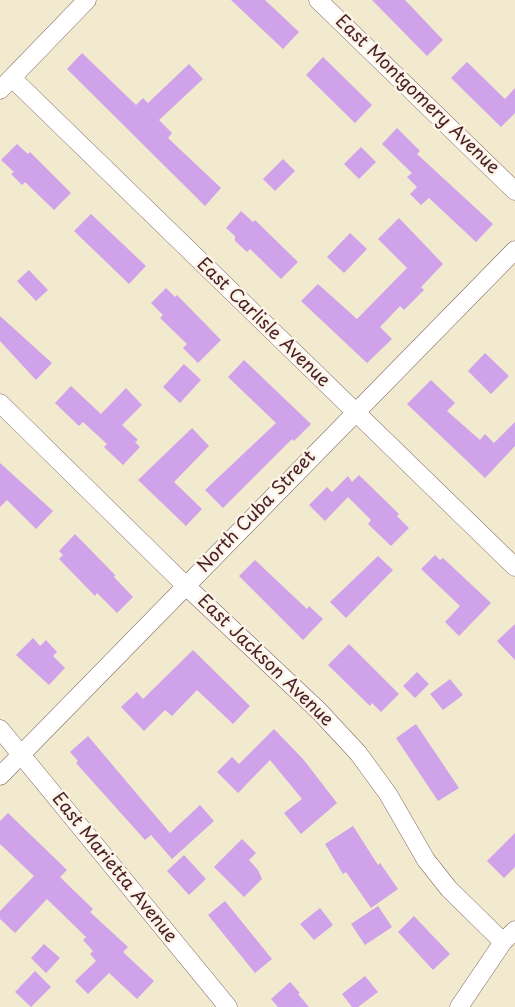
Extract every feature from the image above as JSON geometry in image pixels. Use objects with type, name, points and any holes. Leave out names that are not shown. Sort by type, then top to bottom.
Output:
[{"type":"street","points":[[6,84],[87,0]]},
{"type":"street","name":"East Montgomery Avenue","points":[[318,0],[515,190]]},
{"type":"street","name":"East Carlisle Avenue","points":[[6,84],[355,412],[515,567]]},
{"type":"street","name":"North Cuba Street","points":[[0,776],[515,250]]},
{"type":"street","name":"East Jackson Avenue","points":[[0,403],[186,586],[319,711],[358,753],[388,794],[426,860],[449,889],[509,936]]},
{"type":"street","name":"East Marietta Avenue","points":[[0,729],[228,1007]]},
{"type":"street","points":[[459,1007],[509,936]]},
{"type":"building","points":[[231,0],[265,0],[299,32],[283,49]]},
{"type":"building","points":[[372,0],[405,0],[443,40],[427,56]]},
{"type":"building","points":[[82,53],[136,105],[143,98],[148,103],[189,64],[203,79],[159,120],[172,133],[168,138],[221,188],[205,206],[67,69]]},
{"type":"building","points":[[323,57],[372,105],[355,123],[306,75]]},
{"type":"building","points":[[467,62],[505,99],[515,88],[515,113],[501,127],[451,78]]},
{"type":"building","points":[[397,128],[420,151],[417,154],[493,224],[476,242],[429,198],[421,205],[410,194],[417,187],[407,177],[412,173],[382,144]]},
{"type":"building","points":[[17,144],[28,154],[30,152],[71,193],[54,210],[25,182],[22,185],[11,174],[14,172],[1,160]]},
{"type":"building","points":[[361,147],[376,162],[359,179],[344,164]]},
{"type":"building","points":[[283,159],[295,171],[275,191],[263,179]]},
{"type":"building","points":[[241,211],[253,222],[255,220],[298,262],[281,279],[250,249],[247,252],[235,241],[235,236],[226,228]]},
{"type":"building","points":[[91,214],[146,266],[129,284],[74,231]]},
{"type":"building","points":[[399,218],[443,264],[421,287],[424,290],[404,310],[400,306],[380,327],[392,339],[367,363],[301,301],[318,284],[357,319],[407,268],[378,239]]},
{"type":"building","points":[[350,233],[367,249],[344,273],[327,257]]},
{"type":"building","points":[[29,270],[48,290],[36,301],[17,281]]},
{"type":"building","points":[[166,288],[175,297],[177,295],[221,340],[198,363],[183,348],[187,344],[160,318],[163,315],[151,303]]},
{"type":"building","points":[[0,316],[52,363],[36,380],[0,341]]},
{"type":"building","points":[[485,353],[509,376],[491,394],[468,371]]},
{"type":"building","points":[[244,360],[311,424],[294,441],[292,439],[223,508],[205,490],[276,423],[228,377]]},
{"type":"building","points":[[184,364],[201,380],[180,403],[163,387]]},
{"type":"building","points":[[431,380],[455,403],[447,411],[480,440],[485,434],[494,443],[515,422],[515,446],[485,478],[407,404]]},
{"type":"building","points":[[71,386],[101,414],[126,388],[142,405],[122,425],[138,440],[135,442],[140,447],[123,465],[104,447],[107,444],[83,422],[79,426],[55,403]]},
{"type":"building","points":[[192,428],[209,446],[174,482],[202,509],[186,526],[138,480]]},
{"type":"building","points":[[0,463],[53,511],[36,529],[7,500],[0,507]]},
{"type":"building","points":[[359,475],[399,514],[397,516],[409,528],[391,546],[368,524],[371,520],[348,497],[325,521],[309,505],[327,487],[332,492],[348,476],[352,482]]},
{"type":"building","points":[[75,534],[115,575],[114,577],[133,597],[117,613],[97,593],[95,596],[59,559],[63,555],[59,551]]},
{"type":"building","points":[[435,555],[440,560],[443,558],[491,603],[459,636],[445,622],[460,606],[421,569]]},
{"type":"building","points":[[378,556],[393,570],[346,618],[330,602]]},
{"type":"building","points":[[255,560],[307,609],[309,606],[323,619],[303,640],[239,576]]},
{"type":"building","points":[[515,624],[515,660],[497,641]]},
{"type":"building","points":[[33,638],[40,646],[46,640],[57,652],[53,656],[65,668],[49,685],[16,655]]},
{"type":"building","points":[[349,644],[399,694],[381,712],[372,703],[370,706],[328,665]]},
{"type":"building","points":[[193,650],[250,706],[233,724],[197,690],[172,716],[165,710],[144,731],[121,707],[137,692],[143,699]]},
{"type":"building","points":[[417,672],[429,684],[415,698],[403,686]]},
{"type":"building","points":[[450,679],[463,695],[443,710],[430,694]]},
{"type":"building","points":[[416,724],[459,788],[438,801],[396,738]]},
{"type":"building","points":[[274,729],[303,759],[337,803],[301,834],[284,813],[302,799],[270,760],[238,793],[217,772],[232,757],[239,764]]},
{"type":"building","points":[[88,736],[170,833],[200,805],[214,821],[172,859],[151,835],[145,840],[76,763],[78,761],[70,752]]},
{"type":"building","points":[[8,813],[67,870],[60,877],[93,909],[90,912],[128,947],[123,952],[154,981],[137,999],[109,973],[88,994],[75,981],[96,961],[90,954],[93,951],[83,940],[86,937],[47,899],[15,933],[0,919],[0,911],[34,876],[0,844],[0,821]]},
{"type":"building","points":[[353,826],[378,865],[380,863],[398,889],[371,908],[346,872],[343,874],[325,844]]},
{"type":"building","points":[[515,833],[515,867],[504,878],[487,861]]},
{"type":"building","points":[[242,839],[256,853],[249,860],[258,870],[262,879],[244,897],[214,867]]},
{"type":"building","points":[[184,855],[206,879],[189,895],[167,871]]},
{"type":"building","points":[[225,901],[272,959],[255,973],[208,915]]},
{"type":"building","points":[[378,906],[392,927],[365,945],[351,924]]},
{"type":"building","points":[[320,908],[333,925],[314,940],[300,924]]},
{"type":"building","points":[[414,916],[450,954],[433,970],[398,932]]},
{"type":"building","points":[[44,944],[60,958],[46,973],[31,958]]},
{"type":"building","points":[[35,971],[51,987],[31,1007],[15,992]]},
{"type":"building","points":[[365,976],[378,992],[358,1007],[352,1007],[342,994]]},
{"type":"building","points":[[290,982],[309,1007],[278,1007],[271,999]]}]
